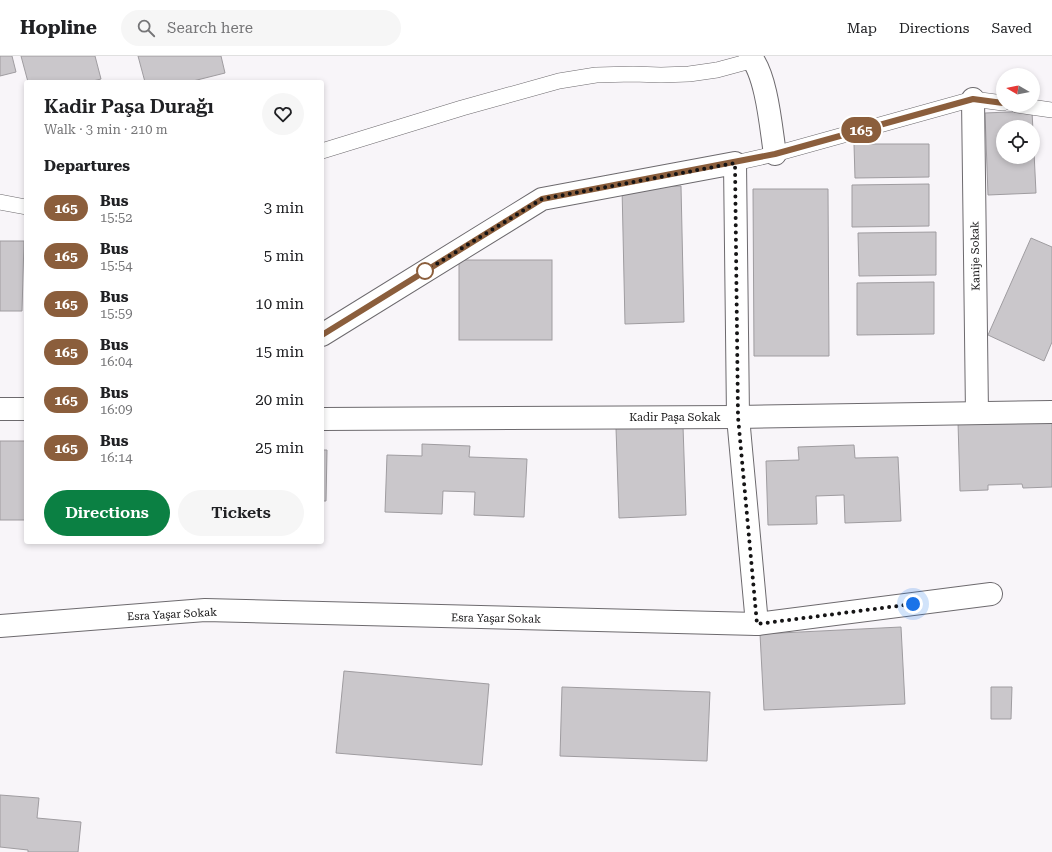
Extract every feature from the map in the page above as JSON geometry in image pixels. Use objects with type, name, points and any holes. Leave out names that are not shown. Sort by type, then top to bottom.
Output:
[{"type":"street","points":[[752,58],[763,82],[775,154]]},
{"type":"street","name":"Kanije Sokak","points":[[973,99],[977,413]]},
{"type":"street","points":[[324,334],[542,199],[735,163],[738,417],[757,624]]},
{"type":"street","points":[[0,409],[24,409]]},
{"type":"street","name":"Kadir Paşa Sokak","points":[[324,419],[738,417],[1052,412]]},
{"type":"street","name":"Esra Yaşar Sokak","points":[[0,626],[205,610],[757,624],[991,594]]},
{"type":"lane","points":[[324,150],[462,108],[559,81],[603,75],[689,74],[717,70],[752,58]]},
{"type":"lane","points":[[735,163],[775,154],[973,99],[996,102]]},
{"type":"lane","points":[[1040,108],[1052,110]]},
{"type":"lane","points":[[0,202],[24,206]]},
{"type":"building","points":[[0,56],[12,56],[16,72],[0,76]]},
{"type":"building","points":[[21,56],[95,56],[101,79],[97,80],[27,80]]},
{"type":"building","points":[[138,56],[221,56],[225,73],[197,80],[144,80]]},
{"type":"building","points":[[1032,112],[1033,120],[996,120],[996,164],[1035,164],[1036,193],[988,195],[985,113]]},
{"type":"building","points":[[854,144],[929,144],[929,177],[855,178]]},
{"type":"building","points":[[929,184],[929,226],[852,227],[852,185]]},
{"type":"building","points":[[681,186],[684,322],[625,324],[622,187]]},
{"type":"building","points":[[753,189],[828,189],[829,356],[754,356]]},
{"type":"building","points":[[936,232],[936,275],[859,276],[858,233]]},
{"type":"building","points":[[1031,238],[1052,247],[1052,342],[1044,361],[988,335]]},
{"type":"building","points":[[0,241],[24,241],[22,311],[0,311]]},
{"type":"building","points":[[459,260],[552,260],[552,340],[459,340]]},
{"type":"building","points":[[934,282],[934,334],[857,335],[857,283]]},
{"type":"building","points":[[1052,419],[1052,487],[1023,488],[1022,484],[988,485],[988,490],[960,491],[958,422]]},
{"type":"building","points":[[683,426],[686,515],[619,518],[616,428]]},
{"type":"building","points":[[0,441],[24,441],[24,520],[0,520]]},
{"type":"building","points":[[422,444],[470,446],[469,457],[527,459],[524,517],[474,515],[475,492],[443,491],[442,514],[385,512],[387,455],[422,456]]},
{"type":"building","points":[[854,445],[855,458],[898,457],[901,521],[845,523],[844,495],[816,496],[817,524],[768,525],[766,461],[799,460],[798,447]]},
{"type":"building","points":[[324,450],[327,450],[326,501],[324,501]]},
{"type":"building","points":[[901,627],[905,704],[764,710],[760,634]]},
{"type":"building","points":[[344,671],[489,684],[482,765],[336,753]]},
{"type":"building","points":[[562,687],[710,692],[707,761],[560,756]]},
{"type":"building","points":[[991,687],[1012,687],[1011,719],[991,719]]},
{"type":"building","points":[[0,795],[39,798],[37,818],[81,822],[78,852],[28,852],[28,850],[0,847]]},
{"type":"bus line","name":"165","points":[[324,334],[542,199],[735,163],[775,154],[973,99],[996,102]]},
{"type":"route","points":[[425,271],[542,199],[735,163],[738,417],[757,624],[913,604]]}]
